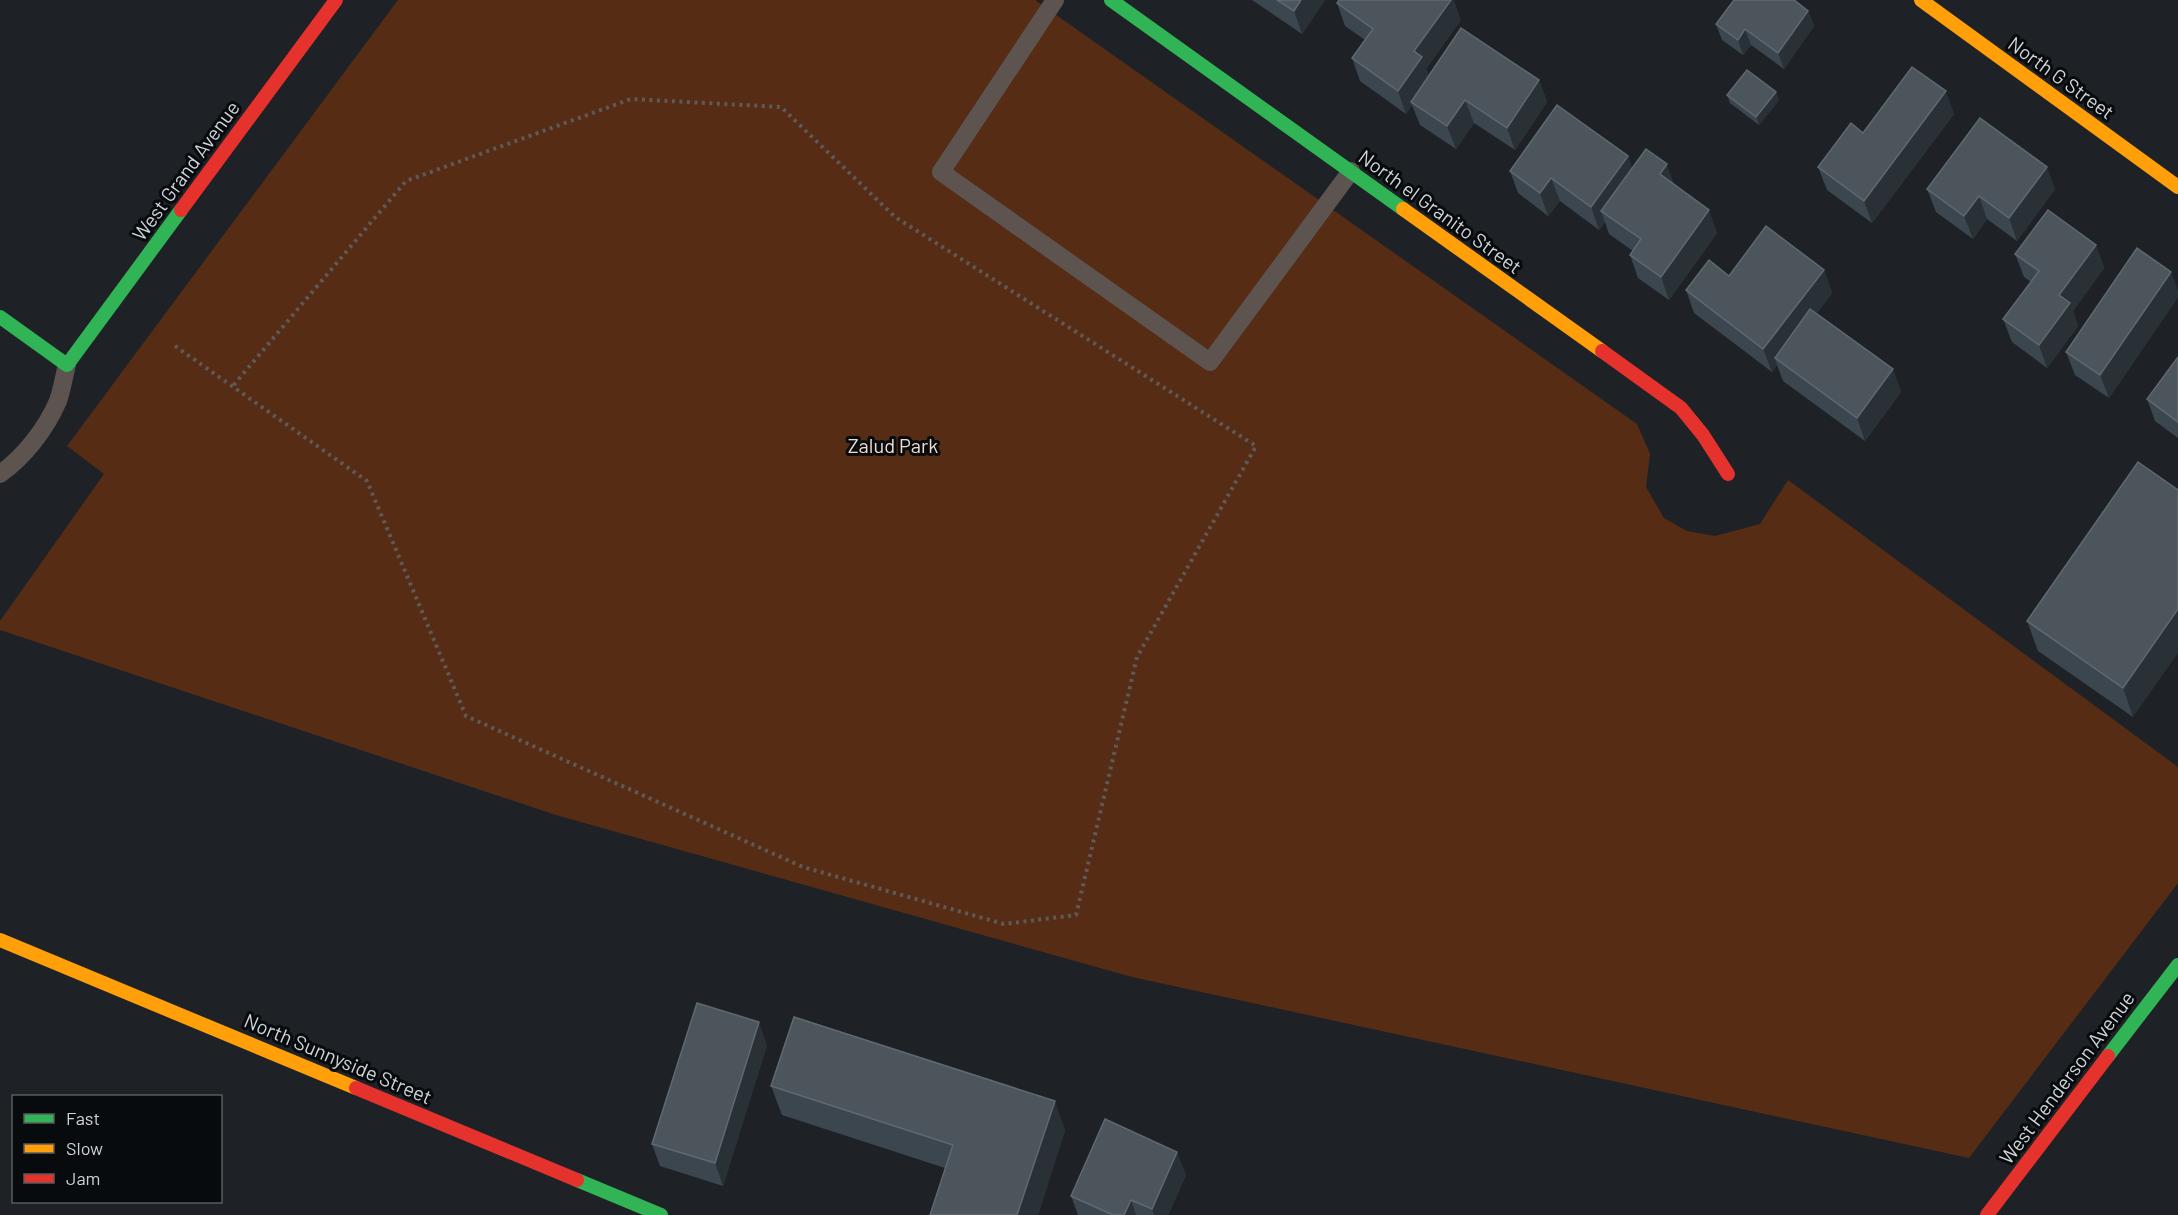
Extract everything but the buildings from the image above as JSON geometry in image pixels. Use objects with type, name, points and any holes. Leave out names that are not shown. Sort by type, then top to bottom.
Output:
[{"type":"street","name":"West Grand Avenue","points":[[67,365],[336,0]]},
{"type":"street","name":"North el Granito Street","points":[[1111,0],[1681,408],[1703,435],[1728,474]]},
{"type":"street","name":"North G Street","points":[[1921,0],[2178,187]]},
{"type":"street","points":[[0,317],[67,365]]},
{"type":"street","name":"North Sunnyside Street","points":[[0,939],[662,1215]]},
{"type":"street","name":"West Henderson Avenue","points":[[1987,1215],[2178,964]]},
{"type":"lane","points":[[1055,0],[941,172],[1210,362],[1351,171]]},
{"type":"lane","points":[[0,474],[19,458],[38,435],[58,401],[67,365]]},
{"type":"path","points":[[175,346],[232,387],[367,481],[466,716],[803,867],[1005,924],[1076,915],[1137,657],[1256,446],[895,217],[781,107],[631,99],[406,181],[232,387]]},
{"type":"green space","name":"Zalud Park","points":[[398,0],[1035,0],[1637,424],[1650,454],[1646,487],[1664,518],[1687,531],[1715,536],[1760,524],[1788,480],[2178,767],[2178,883],[1969,1158],[1132,977],[556,815],[0,630],[0,621],[104,474],[67,446]]},
{"type":"traffic: fast","points":[[1111,0],[1403,209]]},
{"type":"traffic: fast","points":[[0,317],[67,365],[181,210]]},
{"type":"traffic: fast","points":[[2108,1056],[2178,965]]},
{"type":"traffic: fast","points":[[577,1180],[661,1215]]},
{"type":"traffic: slow","points":[[1921,0],[2178,187]]},
{"type":"traffic: slow","points":[[1403,209],[1602,351]]},
{"type":"traffic: slow","points":[[0,940],[356,1088]]},
{"type":"traffic: jam","points":[[181,210],[336,0]]},
{"type":"traffic: jam","points":[[1602,351],[1681,408],[1703,435],[1728,474]]},
{"type":"traffic: jam","points":[[1987,1215],[2108,1056]]},
{"type":"traffic: jam","points":[[356,1088],[577,1180]]}]
